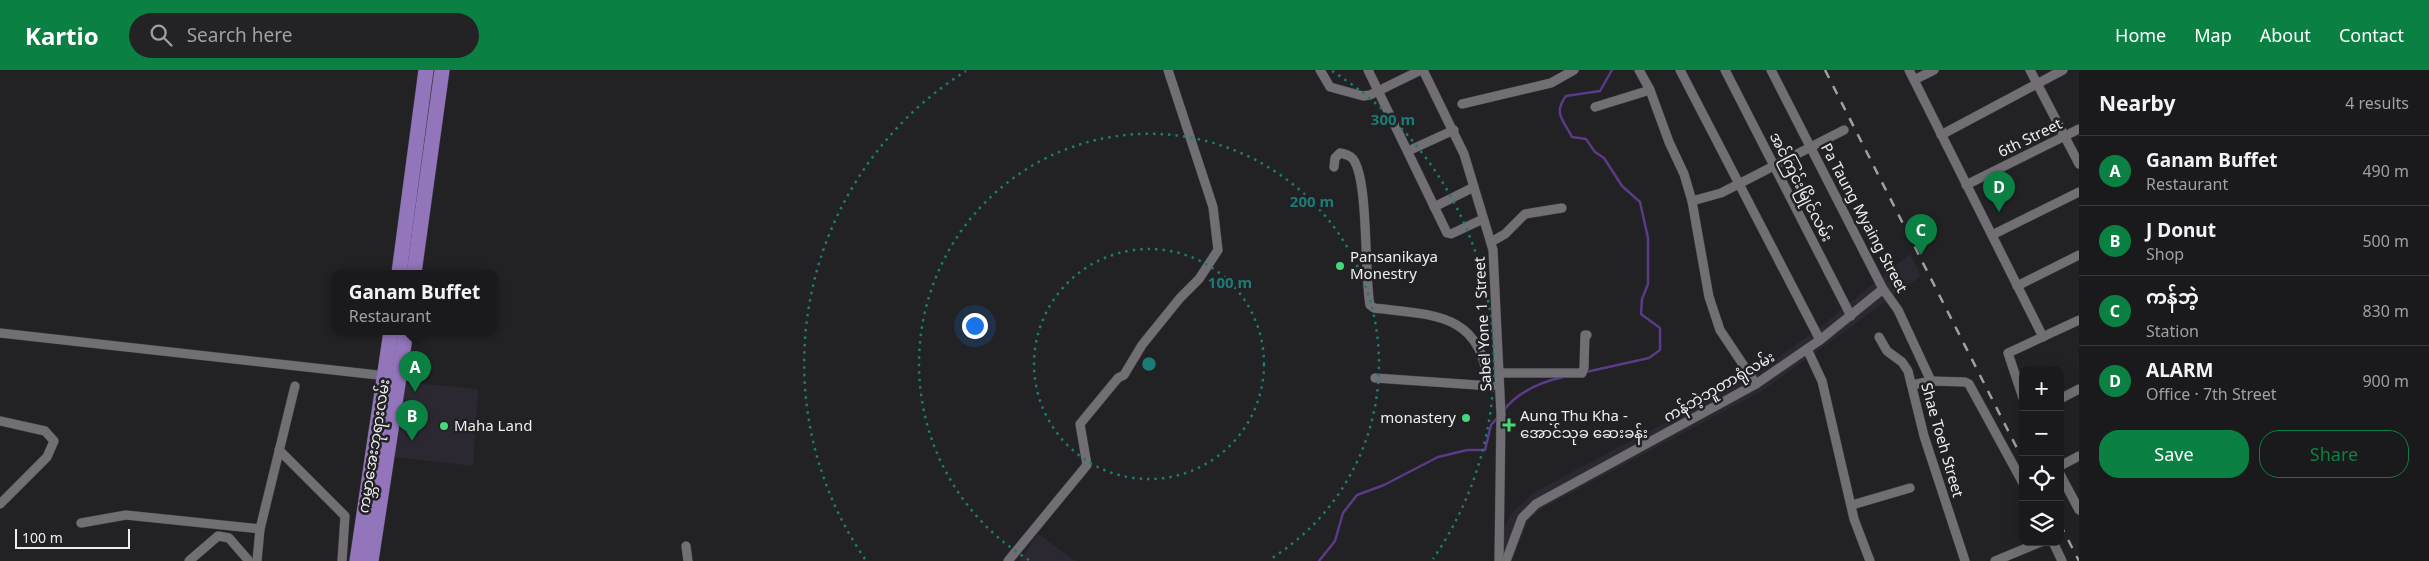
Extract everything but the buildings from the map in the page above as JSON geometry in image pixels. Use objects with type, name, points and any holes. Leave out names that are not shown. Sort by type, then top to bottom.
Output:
[{"type":"main road","points":[[399,270],[426,70]]},
{"type":"main road","points":[[414,270],[442,70]]},
{"type":"main road","name":"ကမ္ဘာအေးဘုရားလမ်း","points":[[371,561],[392,377],[391,335]]},
{"type":"main road","name":"ကမ္ဘာအေးဘုရားလမ်း","points":[[357,561],[392,377],[405,335]]},
{"type":"street","points":[[1008,561],[1086,465],[1080,424],[1118,378],[1124,375],[1142,345],[1180,298],[1199,280],[1218,250],[1212,207],[1168,70]]},
{"type":"street","points":[[1320,70],[1330,86],[1363,96],[1379,92],[1422,70]]},
{"type":"street","points":[[1368,70],[1449,235],[1483,219]]},
{"type":"street","name":"Sabel Yone 1 Street","points":[[1422,70],[1454,130],[1464,154],[1493,250],[1500,386],[1499,561]]},
{"type":"street","points":[[1462,104],[1551,83],[1559,74],[1574,70]]},
{"type":"street","points":[[1640,70],[1684,174],[1692,200],[1709,297],[1720,330],[1756,384]]},
{"type":"street","points":[[1680,70],[1820,340]]},
{"type":"street","name":"အင်ကြင်းမြိုင်လမ်း","points":[[1725,70],[1851,316]]},
{"type":"street","name":"Pa Taung Myaing Street","points":[[1770,70],[1883,289],[1902,317],[1931,381]]},
{"type":"street","points":[[1909,70],[2043,337]]},
{"type":"street","points":[[1914,80],[1934,70]]},
{"type":"street","points":[[2030,70],[2079,164]]},
{"type":"street","points":[[1941,135],[2063,70]]},
{"type":"street","points":[[1595,107],[1650,90]]},
{"type":"street","name":"6th Street","points":[[1966,185],[2079,129]]},
{"type":"street","points":[[1408,151],[1454,130]]},
{"type":"street","points":[[1692,200],[1721,193],[1844,130]]},
{"type":"street","points":[[1334,167],[1335,158],[1340,153],[1353,159],[1358,167],[1370,305],[1374,308],[1423,313],[1461,326],[1474,340],[1487,373],[1488,385]]},
{"type":"street","points":[[1434,207],[1474,187]]},
{"type":"street","points":[[1992,235],[2079,192]]},
{"type":"street","points":[[1491,242],[1510,230],[1525,214],[1562,208]]},
{"type":"street","points":[[2017,286],[2079,255]]},
{"type":"street","name":"ကန်ဘဲ့ဘူတာရုံလမ်း","points":[[1506,561],[1522,518],[1536,504],[1756,384],[1820,340],[1883,289]]},
{"type":"street","points":[[2019,386],[2008,354],[2079,320]]},
{"type":"street","points":[[0,333],[392,377]]},
{"type":"street","points":[[1499,373],[1582,372],[1585,335],[1588,335]]},
{"type":"street","name":"Shae Toeh Street","points":[[1879,337],[1887,351],[1902,362],[1908,371],[1924,436],[1965,561]]},
{"type":"street","points":[[1807,349],[1822,381],[1854,518],[1870,561]]},
{"type":"street","points":[[1375,378],[1500,386]]},
{"type":"street","points":[[1912,385],[1931,381],[1965,382],[1969,384],[2019,476]]},
{"type":"street","points":[[257,561],[260,529],[295,386]]},
{"type":"street","points":[[2064,397],[2079,389]]},
{"type":"street","points":[[0,421],[45,431],[54,440],[47,457],[0,504]]},
{"type":"street","points":[[280,450],[345,516],[342,561]]},
{"type":"street","points":[[2064,464],[2079,456]]},
{"type":"street","points":[[2064,482],[2079,510]]},
{"type":"street","points":[[1852,505],[1910,488]]},
{"type":"street","points":[[81,523],[126,515],[260,529]]},
{"type":"street","points":[[189,561],[218,536],[225,536],[249,561]]},
{"type":"street","points":[[686,546],[688,561]]},
{"type":"street","points":[[1995,561],[2031,546]]},
{"type":"street","points":[[2055,546],[2062,561]]},
{"type":"shaded area","points":[[1910,254],[1921,276],[1762,391],[1541,509],[1528,521],[1512,561],[1503,561],[1504,528],[1510,515],[1533,493],[1754,375],[1820,327]]},
{"type":"shaded area","points":[[403,382],[478,389],[473,466],[394,457]]},
{"type":"shaded area","points":[[1038,534],[1076,561],[1019,561]]},
{"type":"waterway","points":[[1586,372],[1649,358],[1660,350],[1660,328],[1641,314],[1642,299],[1648,284],[1648,238],[1640,202],[1622,186],[1604,158],[1595,152],[1586,139],[1572,137],[1560,112],[1560,107],[1566,96],[1600,91],[1612,70]]},
{"type":"waterway","points":[[1504,410],[1516,398],[1530,389],[1563,377]]},
{"type":"waterway","points":[[1319,561],[1335,541],[1343,513],[1357,495],[1384,485],[1438,457],[1467,450],[1485,450],[1491,425],[1499,416]]},
{"type":"railway","points":[[1825,70],[2021,456]]},
{"type":"railway","points":[[2064,532],[2079,561]]},
{"type":"place","name":"ALARM","points":[[1999,212]]},
{"type":"place","name":"ကန်ဘဲ့","points":[[1921,255]]},
{"type":"place","name":"Pansanikaya Monestry","points":[[1340,266]]},
{"type":"place","name":"Ganam Buffet","points":[[415,392]]},
{"type":"place","name":"monastery","points":[[1466,418]]},
{"type":"place","name":"Aung Thu Kha - အောင်သုခ ဆေးခန်း","points":[[1509,425]]},
{"type":"place","name":"Maha Land","points":[[444,426]]},
{"type":"place","name":"J Donut","points":[[412,441]]}]
